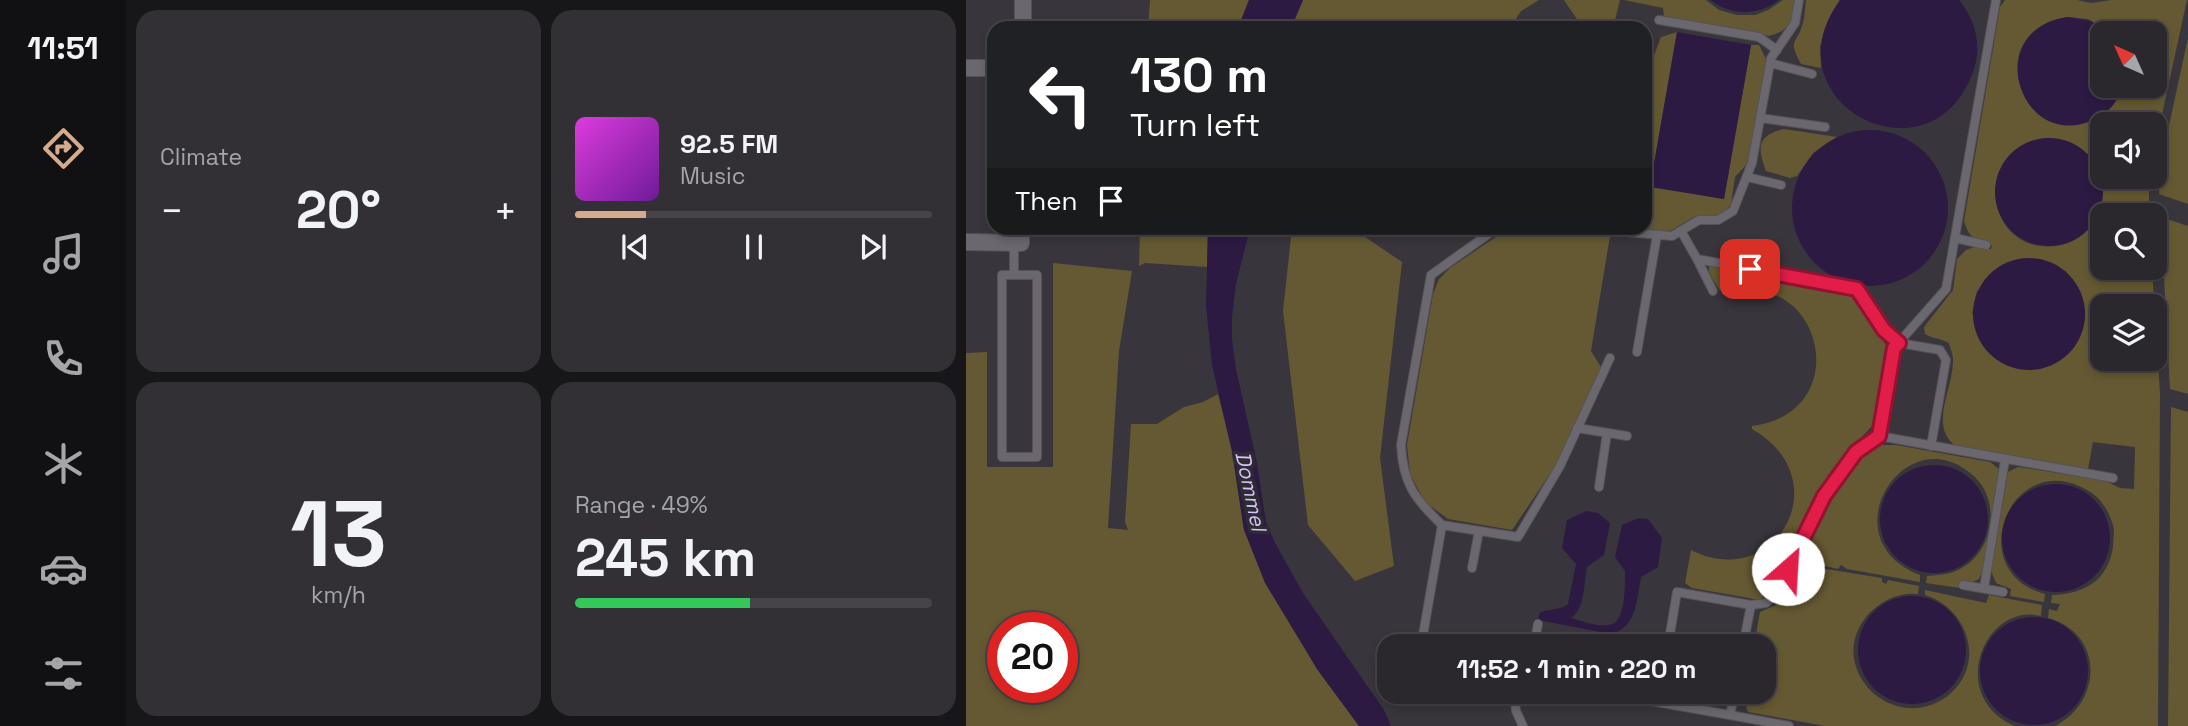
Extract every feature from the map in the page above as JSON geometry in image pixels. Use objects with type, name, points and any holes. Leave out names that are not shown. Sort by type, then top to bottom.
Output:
[{"type":"street","points":[[1023,0],[1023,21]]},
{"type":"street","points":[[966,68],[987,68]]},
{"type":"street","points":[[966,242],[1019,237]]},
{"type":"lane","points":[[1652,234],[1672,236],[1699,220],[1718,220],[1733,211],[1752,163],[1770,63],[1795,23],[1799,0]]},
{"type":"lane","points":[[1670,634],[1677,592],[1751,605],[1766,603],[1776,593],[1824,496],[1856,452],[1879,436],[1894,348],[1946,289],[1996,0]]},
{"type":"lane","points":[[1659,20],[1759,37],[1777,50]]},
{"type":"lane","points":[[1770,63],[1812,74]]},
{"type":"lane","points":[[1760,118],[1825,127]]},
{"type":"lane","points":[[1747,177],[1781,185]]},
{"type":"lane","points":[[1681,231],[1713,291]]},
{"type":"lane","points":[[1637,352],[1657,234]]},
{"type":"lane","points":[[1487,235],[1431,275],[1401,445],[1402,466],[1408,486],[1421,505],[1442,525],[1518,537],[1559,466],[1610,358]]},
{"type":"lane","points":[[1014,275],[1019,237]]},
{"type":"lane","points":[[1955,238],[1986,245]]},
{"type":"lane","points":[[1697,259],[1857,289],[1884,330],[1899,343],[1940,351],[1946,360],[1931,446]]},
{"type":"lane","points":[[1002,275],[1014,275],[1037,275],[1037,457],[1002,457],[1002,275]]},
{"type":"lane","points":[[1577,428],[1627,436]]},
{"type":"lane","points":[[1598,487],[1607,433]]},
{"type":"lane","points":[[1879,436],[2113,478]]},
{"type":"lane","points":[[1984,589],[2005,460]]},
{"type":"lane","points":[[1423,634],[1442,525]]},
{"type":"lane","points":[[1472,568],[1479,531]]},
{"type":"lane","points":[[1963,585],[2003,592]]},
{"type":"lane","points":[[1745,634],[1751,605]]},
{"type":"lane","points":[[1536,634],[1538,625]]},
{"type":"lane","points":[[1515,704],[1523,726]]},
{"type":"lane","points":[[1668,704],[1789,726]]},
{"type":"lane","points":[[1730,715],[1732,704]]},
{"type":"shaded area","points":[[1150,0],[1249,0],[1241,21],[1148,21]]},
{"type":"shaded area","points":[[1303,0],[1539,0],[1521,11],[1515,21],[1294,21]]},
{"type":"shaded area","points":[[1564,0],[1620,0],[1615,21],[1578,21]]},
{"type":"shaded area","points":[[1624,0],[1706,0],[1719,10],[1737,15],[1755,15],[1783,0],[1795,0],[1790,24],[1783,31],[1769,36],[1664,16],[1663,8]]},
{"type":"shaded area","points":[[1806,0],[1840,0],[1820,46],[1821,68],[1801,64],[1795,50],[1794,42],[1804,20]]},
{"type":"shaded area","points":[[2005,0],[2077,0],[2091,3],[2111,0],[2187,0],[2167,92],[2167,21],[2091,21],[2068,17],[2047,23],[2028,37],[2019,55],[2018,75],[2024,94],[2035,110],[2052,121],[2073,125],[2090,120],[2090,160],[2069,142],[2045,138],[2021,146],[2006,161],[1997,179],[1996,199],[2002,218],[2014,234],[2031,244],[2055,246],[2076,239],[2090,227],[2090,280],[2153,280],[2154,294],[2090,294],[2090,371],[2159,371],[2158,726],[2055,726],[2071,715],[2082,701],[2089,685],[2090,669],[2087,652],[2079,638],[2066,626],[2048,618],[2049,609],[2057,611],[2060,604],[2051,603],[2052,595],[2084,588],[2093,583],[2106,568],[2113,547],[2113,525],[2105,506],[2097,497],[2079,486],[2054,481],[2032,487],[2015,501],[2005,520],[2001,542],[2006,564],[2020,582],[2045,594],[2044,602],[2010,596],[2011,589],[1996,583],[1991,571],[2008,472],[2018,467],[2106,481],[2120,488],[2134,489],[2135,447],[2093,442],[2088,469],[1957,447],[1948,438],[1943,418],[1953,355],[1949,343],[1925,334],[1924,327],[1953,290],[1957,259],[1966,250],[1974,247],[1991,249],[1992,246],[1987,242],[1969,233],[1964,221],[2000,7]],"holes":[[[2048,262],[2071,280],[2083,303],[2085,316],[2082,329],[2077,342],[2067,355],[1972,314],[1977,291]]]},
{"type":"shaded area","points":[[1677,32],[1652,175],[1652,61],[1661,37]]},
{"type":"shaded area","points":[[2188,38],[2188,204],[2159,194],[2159,189],[2167,189],[2167,135]]},
{"type":"shaded area","points":[[1751,45],[1759,45],[1767,61],[1748,163],[1735,177],[1731,204],[1724,214],[1694,217],[1670,231],[1652,230],[1652,186],[1724,199]]},
{"type":"shaded area","points":[[2117,98],[2166,98],[2163,112],[2105,112]]},
{"type":"shaded area","points":[[1784,129],[1837,137],[1813,153],[1797,176],[1790,178],[1766,171],[1761,156],[1764,139]]},
{"type":"shaded area","points":[[2101,189],[2149,189],[2149,203],[2100,203]]},
{"type":"shaded area","points":[[2167,219],[2188,226],[2188,394],[2170,389],[2165,294]]},
{"type":"shaded area","points":[[1140,235],[1208,235],[1207,267],[1145,263],[1139,266]]},
{"type":"shaded area","points":[[1291,235],[1362,235],[1402,262],[1380,458],[1394,566],[1355,581],[1308,525],[1283,311]]},
{"type":"shaded area","points":[[1499,235],[1610,236],[1591,351],[1601,367],[1556,465],[1512,530],[1448,519],[1425,502],[1410,474],[1407,445],[1433,294],[1439,279],[1450,268]]},
{"type":"shaded area","points":[[1053,263],[1132,271],[1119,351],[1108,528],[1128,530],[1125,522],[1131,424],[1157,424],[1184,407],[1203,402],[1218,394],[1232,451],[1244,530],[1317,669],[1359,726],[966,726],[966,353],[987,352],[987,467],[1053,467]]},
{"type":"shaded area","points":[[1709,266],[1855,293],[1887,347],[1873,425],[1857,442],[1819,495],[1787,561],[1778,557],[1764,585],[1773,589],[1760,600],[1692,588],[1685,583],[1691,550],[1722,559],[1749,556],[1771,544],[1786,524],[1794,501],[1792,475],[1778,450],[1752,429],[1752,426],[1785,415],[1806,395],[1816,370],[1814,343],[1804,319],[1784,300],[1757,291],[1723,295],[1709,273]]},
{"type":"shaded area","points":[[2171,407],[2188,412],[2188,726],[2168,726]]},
{"type":"shaded area","points":[[1881,445],[1896,445],[1990,462],[1999,469],[1983,570],[1979,579],[1973,582],[1961,581],[1960,588],[1926,583],[1927,576],[1963,568],[1979,553],[1988,534],[1991,513],[1985,490],[1979,481],[1960,466],[1936,459],[1915,463],[1896,476],[1883,495],[1878,517],[1881,539],[1894,559],[1920,575],[1920,582],[1847,569],[1841,565],[1838,569],[1798,560],[1847,472],[1866,452]]},
{"type":"shaded area","points":[[1795,564],[1882,578],[1882,582],[1886,584],[1888,580],[1919,586],[1918,594],[1889,599],[1877,607],[1866,617],[1854,643],[1858,672],[1865,684],[1886,702],[1912,708],[1939,702],[1951,693],[1962,680],[1968,666],[1967,637],[1961,623],[1952,611],[1925,595],[1925,590],[1986,603],[1989,595],[2042,605],[2041,616],[2021,616],[2003,623],[1990,637],[1981,655],[1978,675],[1982,695],[1994,712],[2015,726],[1825,726],[1748,712],[1745,704],[1776,704],[1776,634],[1756,634],[1760,612],[1776,605]]},
{"type":"water","points":[[1249,0],[1303,0],[1294,21],[1241,21]]},
{"type":"water","points":[[1710,0],[1779,0],[1762,9],[1744,12],[1727,9]]},
{"type":"water","points":[[1840,0],[1959,0],[1973,24],[1977,51],[1974,69],[1954,105],[1926,124],[1894,128],[1864,119],[1838,99],[1823,72],[1822,38]]},
{"type":"water","points":[[2068,17],[2091,21],[2090,98],[2118,98],[2107,112],[2090,112],[2090,121],[2066,125],[2045,119],[2029,104],[2020,84],[2018,63],[2025,42],[2041,26]]},
{"type":"water","points":[[1677,32],[1751,45],[1724,199],[1652,187]]},
{"type":"water","points":[[1870,130],[1900,136],[1925,153],[1942,178],[1948,208],[1942,238],[1925,263],[1900,280],[1870,286],[1840,280],[1815,263],[1798,238],[1792,208],[1798,178],[1815,153],[1840,136]]},
{"type":"water","points":[[2049,138],[2070,142],[2087,154],[2090,157],[2090,189],[2103,189],[2102,203],[2090,203],[2090,227],[2087,230],[2070,242],[2049,246],[2028,242],[2011,230],[1999,213],[1995,192],[1999,171],[2011,154],[2028,142]]},
{"type":"water","name":"Dommel","points":[[1208,235],[1248,235],[1236,284],[1232,339],[1266,522],[1303,593],[1377,700],[1377,704],[1384,710],[1391,726],[1359,726],[1317,669],[1265,583],[1244,530],[1232,451],[1212,365],[1206,306]]},
{"type":"water","points":[[2029,258],[2050,262],[2069,274],[2081,293],[2085,314],[2081,335],[2069,354],[2050,366],[2029,370],[2008,366],[1989,354],[1977,335],[1973,314],[1977,293],[1989,274],[2008,262]]},
{"type":"water","points":[[1934,465],[1955,469],[1972,481],[1984,498],[1988,519],[1984,540],[1972,557],[1955,569],[1934,573],[1913,569],[1896,557],[1884,540],[1880,519],[1884,498],[1896,481],[1913,469]]},
{"type":"water","points":[[2056,484],[2077,488],[2094,500],[2106,517],[2110,538],[2106,559],[2094,576],[2077,588],[2056,592],[2035,588],[2018,576],[2006,559],[2002,538],[2006,517],[2018,500],[2035,488]]},
{"type":"water","points":[[1586,511],[1598,513],[1610,523],[1604,555],[1587,567],[1581,602],[1576,614],[1571,618],[1590,623],[1615,623],[1622,611],[1625,571],[1615,557],[1622,525],[1639,518],[1648,519],[1662,538],[1658,567],[1641,577],[1637,603],[1631,619],[1620,631],[1611,634],[1538,620],[1540,612],[1568,604],[1576,564],[1562,548],[1567,520]]},
{"type":"water","points":[[1912,596],[1933,600],[1950,612],[1962,629],[1966,650],[1962,671],[1950,688],[1933,700],[1912,704],[1891,700],[1874,688],[1862,671],[1858,650],[1862,629],[1874,612],[1891,600]]},
{"type":"water","points":[[2034,617],[2055,621],[2072,633],[2084,650],[2088,671],[2084,692],[2072,709],[2055,721],[2034,725],[2013,721],[1996,709],[1984,692],[1980,671],[1984,650],[1996,633],[2013,621]]},
{"type":"route","points":[[1750,269],[1857,289],[1884,330],[1899,343],[1894,348],[1879,436],[1856,452],[1824,496],[1788,569]]}]
